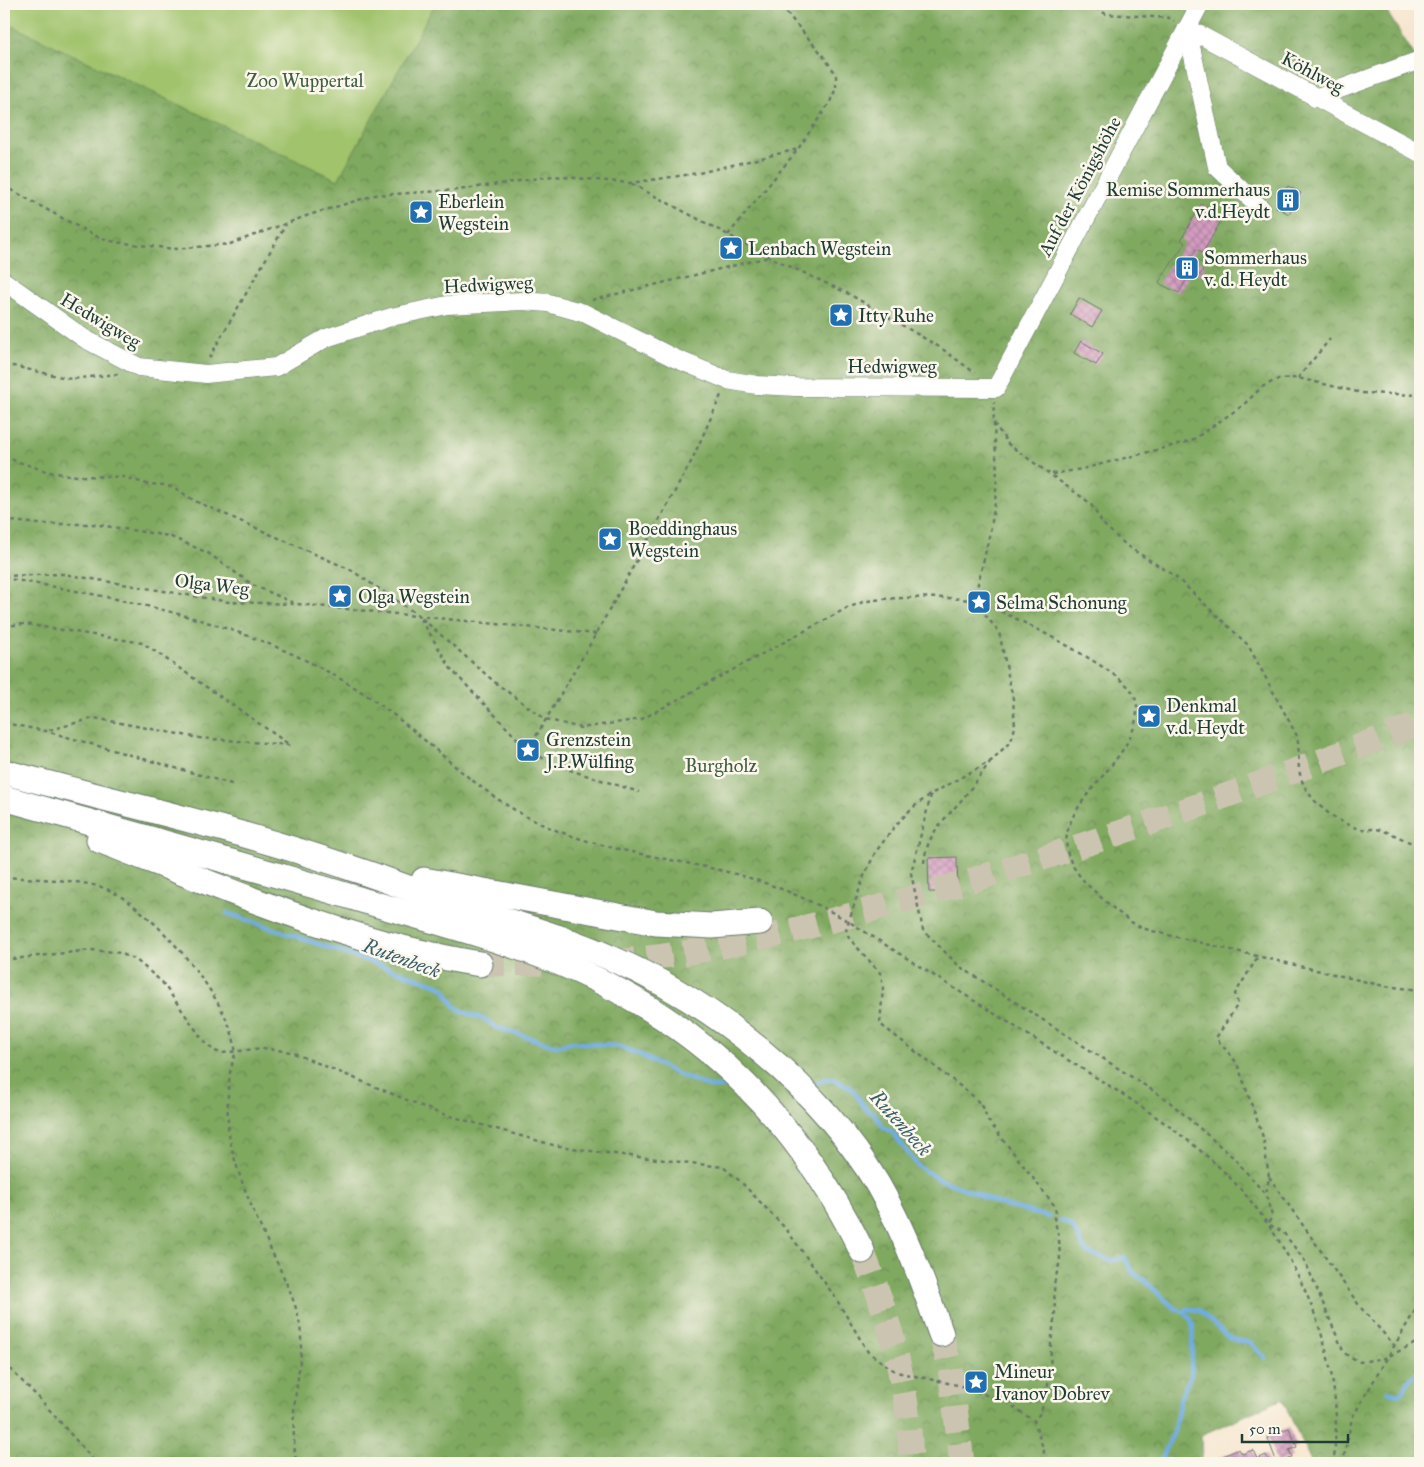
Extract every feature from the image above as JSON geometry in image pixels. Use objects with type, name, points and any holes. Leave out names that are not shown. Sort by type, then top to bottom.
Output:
[{"type":"highway","points":[[4,772],[162,813],[343,865],[450,903],[556,936],[612,958],[675,990],[733,1029],[806,1094],[857,1154],[878,1185],[898,1223],[920,1274],[941,1334]]},
{"type":"highway","points":[[4,798],[442,924],[548,959],[622,992],[687,1033],[728,1067],[758,1096],[805,1152],[824,1180],[862,1251]]},
{"type":"highway","points":[[4,803],[338,930],[439,958],[480,964]]},
{"type":"highway","points":[[343,865],[656,923],[712,926],[760,922]]},
{"type":"street","name":"Auf der Königshöhe","points":[[996,388],[1200,4]]},
{"type":"street","name":"Köhlweg","points":[[1186,28],[1420,153]]},
{"type":"street","points":[[1186,28],[1217,167],[1262,209]]},
{"type":"street","points":[[1315,98],[1420,60]]},
{"type":"street","name":"Hedwigweg","points":[[4,281],[85,339],[139,367],[200,373],[276,367],[326,338],[391,317],[447,305],[524,301],[548,303],[584,313],[682,362],[727,380],[757,385],[795,387],[996,388]]},
{"type":"path","points":[[8,4],[15,6]]},
{"type":"path","points":[[728,235],[798,149],[830,102],[836,88],[836,74],[821,53],[779,4]]},
{"type":"path","points":[[1089,4],[1106,14],[1169,18],[1186,28]]},
{"type":"path","points":[[4,186],[93,235],[132,245],[174,249],[230,244],[286,223],[375,195],[458,190],[553,176],[630,183],[699,173],[798,149]]},
{"type":"path","points":[[630,183],[770,257],[849,294],[941,348],[996,388]]},
{"type":"path","points":[[200,373],[286,223]]},
{"type":"path","points":[[591,300],[770,257]]},
{"type":"path","points":[[1298,378],[1330,339]]},
{"type":"path","points":[[4,364],[71,379],[106,376],[139,367]]},
{"type":"path","points":[[1052,474],[1082,469],[1191,441],[1242,406],[1262,387],[1278,379],[1298,378],[1362,392],[1420,395]]},
{"type":"path","points":[[528,750],[544,719],[596,634],[691,462],[727,380]]},
{"type":"path","points":[[974,601],[992,519],[996,489],[993,422],[1008,444],[1090,503],[1103,524],[1127,546],[1175,576],[1248,646],[1297,736],[1300,747],[1300,775],[1307,791],[1322,808],[1340,820],[1362,830],[1381,830],[1420,847]]},
{"type":"path","points":[[4,457],[49,472],[76,476],[124,476],[147,484],[164,484],[351,570],[418,616],[497,684],[544,719],[581,728],[642,719],[847,608],[867,601],[896,599],[974,601],[1098,663],[1130,688],[1138,705],[1136,722],[1126,742],[1071,819],[1066,835],[1067,852],[1079,877],[1111,907],[1137,925],[1257,958],[1384,986],[1420,990]]},
{"type":"path","points":[[4,520],[38,524],[93,524],[169,536],[208,553],[253,585],[297,604]]},
{"type":"path","name":"Olga Weg","points":[[4,577],[63,574],[229,602],[297,604],[596,634]]},
{"type":"path","points":[[4,577],[155,607],[229,630],[286,651],[320,667],[373,699],[474,783],[502,802],[547,826],[591,843],[721,870],[765,883],[817,904],[848,921],[1167,1125],[1210,1158],[1236,1186],[1268,1224],[1303,1284],[1319,1325],[1335,1400],[1334,1463]]},
{"type":"path","points":[[924,864],[925,847],[991,761],[1011,741],[1015,726],[1013,699],[1000,632],[974,601]]},
{"type":"path","points":[[418,616],[451,669],[528,750],[558,766],[639,792]]},
{"type":"path","points":[[4,626],[25,624],[143,643],[290,745],[199,738],[94,718],[46,731]]},
{"type":"path","points":[[4,724],[46,731],[235,785]]},
{"type":"path","points":[[991,761],[931,794],[900,820],[875,852],[864,876],[846,929],[849,938],[881,974],[883,988],[880,1024],[973,1096],[983,1106],[987,1120],[1054,1206],[1055,1225],[1060,1238],[1060,1260],[1054,1284],[1055,1314],[1051,1343],[1050,1377],[1041,1412],[1034,1421]]},
{"type":"path","points":[[931,794],[911,873],[923,930],[959,966],[1166,1099],[1234,1158],[1266,1195],[1272,1216],[1268,1224]]},
{"type":"path","points":[[4,877],[98,887],[120,896],[148,918],[175,944],[200,978],[230,1027],[236,1050],[230,1070],[228,1089],[231,1146],[248,1199],[291,1292],[300,1323],[300,1351],[294,1411],[296,1463]]},
{"type":"path","points":[[4,960],[91,950],[125,955],[149,969],[162,982],[210,1049],[218,1052],[262,1048],[291,1052],[436,1112],[553,1145],[724,1167],[786,1229],[835,1297],[868,1352],[877,1361],[896,1372],[912,1377],[962,1386],[1008,1403],[1034,1421],[1044,1451],[1042,1463]]},
{"type":"path","points":[[1257,958],[1235,994],[1238,1004],[1216,1038],[1237,1063],[1262,1137],[1269,1177],[1266,1195]]},
{"type":"path","points":[[1269,1177],[1361,1308],[1394,1345]]},
{"type":"path","points":[[1268,1224],[1283,1232],[1305,1261],[1344,1353],[1360,1362],[1385,1358],[1420,1341]]},
{"type":"path","points":[[1340,1463],[1344,1457],[1352,1418],[1385,1358],[1420,1302]]},
{"type":"path","points":[[4,1363],[39,1398],[96,1463]]},
{"type":"green space","name":"Zoo Wuppertal","points":[[4,4],[435,4],[338,180],[4,22]]},
{"type":"green space","name":"Burgholz","points":[[435,4],[1390,4],[1385,9],[1420,64],[1420,1463],[1312,1463],[1282,1399],[1201,1435],[1202,1463],[4,1463],[4,22],[338,180]]},
{"type":"building","name":"Remise Sommerhaus v.d.Heydt","points":[[1288,186],[1301,193],[1289,214],[1276,207]]},
{"type":"building","points":[[1201,204],[1223,217],[1203,253],[1196,249],[1191,259],[1206,264],[1200,275],[1195,272],[1193,275],[1190,273],[1179,293],[1159,282],[1185,243],[1181,240]]},
{"type":"building","points":[[1079,298],[1102,311],[1092,327],[1070,314]]},
{"type":"building","points":[[1081,341],[1103,354],[1096,365],[1074,353]]},
{"type":"building","points":[[957,857],[958,892],[929,892],[928,858]]},
{"type":"building","points":[[1289,1428],[1297,1447],[1289,1450],[1292,1457],[1277,1463],[1267,1436]]},
{"type":"building","points":[[1239,1449],[1242,1454],[1253,1450],[1257,1459],[1266,1455],[1270,1463],[1221,1463],[1219,1458]]},
{"type":"waterway","name":"Rutenbeck","points":[[227,913],[441,986],[459,1010],[486,1020],[495,1027],[556,1046],[573,1042],[616,1046],[635,1052],[677,1074],[710,1087],[726,1087]]},
{"type":"waterway","name":"Rutenbeck","points":[[818,1082],[831,1078],[851,1088],[867,1110],[874,1113],[884,1128],[891,1131],[918,1166],[936,1178],[976,1193],[996,1203],[1049,1217]]},
{"type":"waterway","name":"Rutenbeck","points":[[1060,1220],[1072,1226],[1086,1252],[1113,1261],[1124,1257],[1134,1274],[1144,1280],[1174,1308],[1184,1312],[1191,1319],[1193,1328],[1191,1375],[1180,1399],[1174,1431],[1160,1463]]},
{"type":"waterway","points":[[1184,1312],[1188,1309],[1199,1310],[1225,1335],[1234,1340],[1250,1342],[1265,1358]]},
{"type":"waterway","points":[[1388,1391],[1396,1394],[1403,1392],[1410,1378],[1420,1371]]},
{"type":"tunnel","points":[[610,962],[653,958],[780,934],[946,888],[1066,851],[1184,810],[1303,768],[1420,723]]},
{"type":"tunnel","points":[[480,964],[560,963]]},
{"type":"tunnel","points":[[862,1251],[881,1302],[896,1355],[906,1408],[911,1463]]},
{"type":"tunnel","points":[[941,1334],[950,1368],[962,1463]]},
{"type":"place","name":"Remise Sommerhaus v.d.Heydt","points":[[1288,200]]},
{"type":"place","name":"Eberlein Wegstein","points":[[421,212]]},
{"type":"place","name":"Lenbach Wegstein","points":[[731,248]]},
{"type":"place","name":"Sommerhaus v. d. Heydt","points":[[1187,268]]},
{"type":"place","name":"Itty Ruhe","points":[[841,315]]},
{"type":"place","name":"Boeddinghaus Wegstein","points":[[610,539]]},
{"type":"place","name":"Olga Wegstein","points":[[340,596]]},
{"type":"place","name":"Selma Schonung","points":[[979,602]]},
{"type":"place","name":"Denkmal v.d. Heydt","points":[[1149,716]]},
{"type":"place","name":"Grenzstein J.P.Wülfing","points":[[528,750]]},
{"type":"place","name":"Mineur Ivanov Dobrev","points":[[976,1382]]}]
